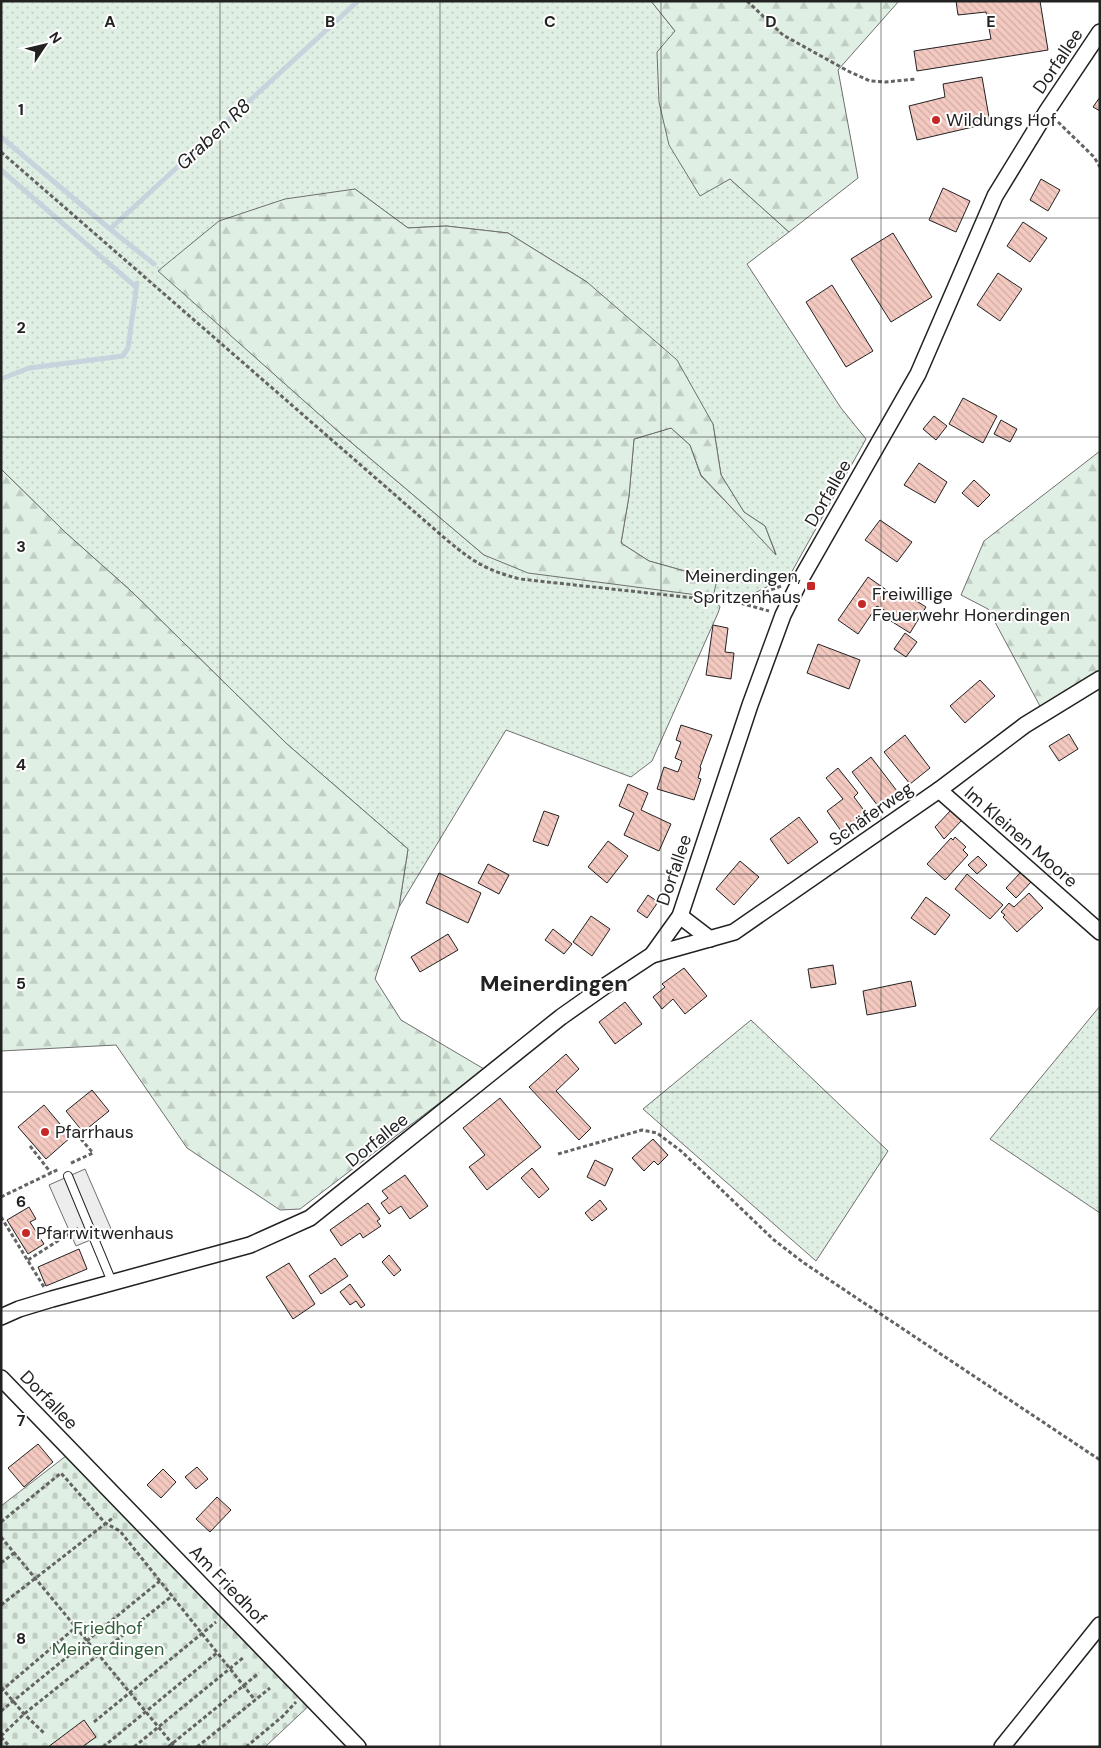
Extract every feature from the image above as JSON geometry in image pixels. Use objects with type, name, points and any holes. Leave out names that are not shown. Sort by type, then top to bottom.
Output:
[{"type":"street","name":"Dorfallee","points":[[1,1317],[18,1309],[52,1299],[250,1246],[310,1218],[561,1017],[652,955],[680,916],[750,705],[783,615],[802,577],[918,374],[995,196],[1047,111],[1100,32]]},
{"type":"street","name":"Schäferweg","points":[[652,955],[734,932],[939,790],[1025,725],[1100,679]]},
{"type":"street","name":"Im Kleinen Moore","points":[[939,790],[1100,932]]},
{"type":"street","points":[[680,916],[710,939]]},
{"type":"street","name":"Dorfallee","points":[[1,1378],[71,1450]]},
{"type":"street","name":"Am Friedhof","points":[[71,1450],[358,1747]]},
{"type":"street","points":[[1002,1747],[1100,1625]]},
{"type":"lane","points":[[68,1176],[112,1282]]},
{"type":"path","points":[[747,1],[784,35],[870,81],[884,82],[916,79]]},
{"type":"path","name":"Dorfallee","points":[[1047,111],[1094,157],[1100,167]]},
{"type":"path","points":[[1,152],[448,541],[482,567],[496,573],[520,579],[740,603],[783,615]]},
{"type":"path","points":[[740,603],[802,577]]},
{"type":"path","points":[[1,1197],[93,1153],[68,1124]]},
{"type":"path","points":[[558,1154],[642,1130],[657,1133],[681,1151],[774,1240],[804,1263],[1100,1460]]},
{"type":"path","points":[[30,1146],[51,1173]]},
{"type":"path","points":[[1,1217],[52,1299]]},
{"type":"path","points":[[28,1260],[88,1223]]},
{"type":"path","points":[[1,1522],[62,1473],[105,1523],[120,1531],[255,1700]]},
{"type":"path","points":[[1,1605],[126,1507]]},
{"type":"path","points":[[2,1538],[175,1747]]},
{"type":"path","points":[[1,1563],[14,1553]]},
{"type":"path","points":[[1,1711],[160,1581]]},
{"type":"path","points":[[10,1747],[2,1734],[24,1714],[172,1596]]},
{"type":"path","points":[[94,1722],[228,1612]]},
{"type":"path","points":[[44,1733],[2,1689],[76,1627]]},
{"type":"path","points":[[102,1747],[218,1652]]},
{"type":"path","points":[[134,1747],[244,1657]]},
{"type":"path","points":[[168,1747],[259,1672]]},
{"type":"path","points":[[197,1747],[270,1688]]},
{"type":"path","points":[[246,1747],[283,1716],[306,1693]]},
{"type":"green space","points":[[1,1],[651,1],[675,31],[730,179],[789,232],[747,264],[841,408],[866,439],[790,575],[751,595],[714,597],[720,607],[718,613],[652,761],[631,777],[506,730],[399,907],[408,849],[287,744],[131,591],[66,533],[1,469]],"holes":[[[355,189],[408,228],[446,226],[508,233],[587,282],[713,424],[721,475],[744,512],[765,526],[776,554],[701,476],[690,445],[671,428],[634,439],[629,496],[621,543],[649,561],[717,580],[484,555],[339,432],[159,271]]]},
{"type":"green space","points":[[651,1],[899,1],[838,70],[858,178],[789,232],[730,179],[700,196],[669,145],[659,102],[657,52],[675,31]]},
{"type":"green space","points":[[355,189],[408,228],[446,226],[508,233],[587,282],[677,360],[713,424],[721,475],[744,512],[765,526],[776,555],[701,475],[690,445],[671,428],[634,439],[629,496],[621,543],[649,561],[717,580],[713,597],[528,573],[484,555],[339,432],[158,271],[219,221],[285,199]]},
{"type":"green space","points":[[1100,451],[1100,672],[1041,708],[988,609],[961,595],[984,541]]},
{"type":"green space","points":[[1,469],[66,533],[131,591],[287,744],[408,849],[399,907],[375,979],[401,1020],[484,1069],[300,1209],[280,1210],[187,1148],[116,1045],[1,1051]]},
{"type":"green space","points":[[1100,1006],[1100,1213],[990,1139]]},
{"type":"green space","points":[[751,1020],[888,1151],[816,1261],[643,1109]]},
{"type":"green space","name":"Friedhof Meinerdingen","points":[[75,1449],[314,1701],[265,1747],[1,1747],[1,1506]]},
{"type":"shaded area","points":[[85,1169],[112,1231],[76,1246],[49,1185]]},
{"type":"building","points":[[956,1],[1040,1],[1048,50],[917,71],[914,51],[991,39],[986,12],[958,15]]},
{"type":"building","points":[[982,77],[990,123],[917,140],[909,106],[945,97],[943,84]]},
{"type":"building","points":[[1100,97],[1100,111],[1093,107]]},
{"type":"building","points":[[1041,179],[1060,190],[1048,211],[1030,200]]},
{"type":"building","points":[[943,188],[970,201],[956,232],[929,220]]},
{"type":"building","points":[[1023,222],[1047,238],[1030,262],[1007,246]]},
{"type":"building","points":[[893,233],[932,297],[891,322],[851,259]]},
{"type":"building","points":[[998,273],[1022,289],[1000,321],[977,305]]},
{"type":"building","points":[[832,285],[873,351],[846,367],[806,302]]},
{"type":"building","points":[[963,398],[997,416],[983,443],[949,424]]},
{"type":"building","points":[[934,416],[947,426],[936,440],[923,429]]},
{"type":"building","points":[[1001,420],[1017,429],[1010,442],[994,434]]},
{"type":"building","points":[[919,463],[947,482],[935,503],[904,485]]},
{"type":"building","points":[[974,480],[990,495],[978,507],[962,493]]},
{"type":"building","points":[[880,520],[912,542],[897,562],[865,540]]},
{"type":"building","points":[[868,577],[895,596],[899,590],[926,607],[910,633],[883,616],[886,611],[877,606],[858,634],[838,620]]},
{"type":"building","points":[[713,625],[728,628],[725,652],[734,653],[731,679],[706,675]]},
{"type":"building","points":[[905,633],[917,642],[906,657],[894,649]]},
{"type":"building","points":[[818,644],[860,660],[849,689],[807,673]]},
{"type":"building","points":[[980,680],[995,696],[965,723],[950,706]]},
{"type":"building","points":[[681,725],[712,735],[700,767],[698,778],[701,779],[694,800],[657,789],[664,767],[678,772],[682,761],[675,758],[681,742],[676,740]]},
{"type":"building","points":[[1069,734],[1078,749],[1059,761],[1049,746]]},
{"type":"building","points":[[905,735],[930,768],[910,784],[884,752]]},
{"type":"building","points":[[871,757],[897,791],[878,806],[852,772]]},
{"type":"building","points":[[838,768],[858,793],[854,797],[869,817],[844,835],[827,811],[843,799],[826,778]]},
{"type":"building","points":[[628,784],[648,793],[641,810],[671,824],[659,851],[624,835],[634,813],[619,806]]},
{"type":"building","points":[[952,809],[963,819],[944,839],[935,827]]},
{"type":"building","points":[[544,811],[559,816],[548,846],[533,841]]},
{"type":"building","points":[[799,817],[818,842],[788,864],[770,839]]},
{"type":"building","points":[[955,837],[966,847],[963,850],[968,855],[945,880],[927,864],[951,838],[953,840]]},
{"type":"building","points":[[608,841],[628,856],[607,883],[588,867]]},
{"type":"building","points":[[978,856],[987,865],[977,874],[968,865]]},
{"type":"building","points":[[740,861],[759,877],[734,905],[716,889]]},
{"type":"building","points":[[488,864],[509,875],[499,894],[478,883]]},
{"type":"building","points":[[1021,872],[1031,882],[1016,898],[1006,888]]},
{"type":"building","points":[[439,873],[481,893],[468,923],[426,903]]},
{"type":"building","points":[[967,874],[1003,905],[990,919],[955,889]]},
{"type":"building","points":[[1029,893],[1043,908],[1017,932],[1003,917],[1005,915],[1001,912],[1009,903],[1014,907]]},
{"type":"building","points":[[648,895],[658,902],[647,918],[637,911]]},
{"type":"building","points":[[926,897],[950,915],[935,935],[911,918]]},
{"type":"building","points":[[591,916],[610,929],[592,956],[573,942]]},
{"type":"building","points":[[553,929],[572,944],[564,954],[545,940]]},
{"type":"building","points":[[448,934],[458,950],[420,972],[411,957]]},
{"type":"building","points":[[833,965],[836,984],[811,988],[808,969]]},
{"type":"building","points":[[684,968],[707,996],[685,1014],[673,999],[662,1009],[653,997],[665,987],[662,984]]},
{"type":"building","points":[[911,981],[916,1006],[867,1015],[863,991]]},
{"type":"building","points":[[625,1002],[642,1024],[615,1044],[599,1022]]},
{"type":"building","points":[[566,1054],[579,1069],[556,1091],[591,1128],[579,1140],[529,1087]]},
{"type":"building","points":[[92,1090],[109,1111],[83,1132],[66,1111]]},
{"type":"building","points":[[500,1098],[541,1147],[487,1190],[469,1167],[485,1155],[463,1128]]},
{"type":"building","name":"Pfarrhaus","points":[[44,1105],[71,1137],[46,1159],[18,1127]]},
{"type":"building","points":[[653,1139],[668,1155],[658,1165],[654,1161],[644,1171],[632,1158]]},
{"type":"building","points":[[595,1160],[613,1169],[605,1186],[587,1177]]},
{"type":"building","points":[[532,1168],[549,1189],[539,1198],[521,1178]]},
{"type":"building","points":[[405,1175],[428,1206],[410,1219],[401,1206],[389,1214],[381,1203],[388,1198],[382,1191]]},
{"type":"building","points":[[600,1200],[607,1209],[592,1221],[585,1213]]},
{"type":"building","points":[[368,1203],[380,1219],[377,1221],[381,1226],[363,1238],[360,1233],[341,1246],[330,1230]]},
{"type":"building","name":"Pfarrwitwenhaus","points":[[29,1207],[36,1219],[30,1222],[44,1244],[28,1254],[7,1220]]},
{"type":"building","points":[[79,1249],[87,1269],[46,1286],[38,1267]]},
{"type":"building","points":[[389,1255],[401,1270],[394,1276],[382,1262]]},
{"type":"building","points":[[335,1258],[348,1276],[321,1294],[309,1276]]},
{"type":"building","points":[[289,1263],[315,1304],[293,1319],[266,1277]]},
{"type":"building","points":[[350,1284],[365,1305],[361,1308],[356,1301],[350,1305],[340,1292]]},
{"type":"building","points":[[38,1444],[53,1462],[24,1487],[8,1468]]},
{"type":"building","points":[[197,1467],[208,1479],[196,1489],[185,1477]]},
{"type":"building","points":[[163,1469],[176,1482],[161,1498],[147,1485]]},
{"type":"building","points":[[217,1497],[231,1510],[210,1532],[196,1519]]},
{"type":"building","points":[[84,1720],[96,1737],[82,1747],[48,1747]]},
{"type":"waterway","name":"Graben R8","points":[[154,264],[110,229],[358,1]]},
{"type":"waterway","points":[[1,137],[110,229]]},
{"type":"waterway","points":[[1,170],[136,287]]},
{"type":"waterway","name":"Graben R8","points":[[1,379],[29,368],[123,356],[128,348],[137,283]]},
{"type":"place","name":"Wildungs Hof","points":[[936,120]]},
{"type":"place","name":"Meinerdingen, Spritzenhaus","points":[[811,586]]},
{"type":"place","name":"Freiwillige Feuerwehr Honerdingen","points":[[862,604]]},
{"type":"place","name":"Pfarrhaus","points":[[45,1132]]},
{"type":"place","name":"Pfarrwitwenhaus","points":[[26,1233]]},
{"type":"district","name":"Meinerdingen","points":[[554,983]]}]
